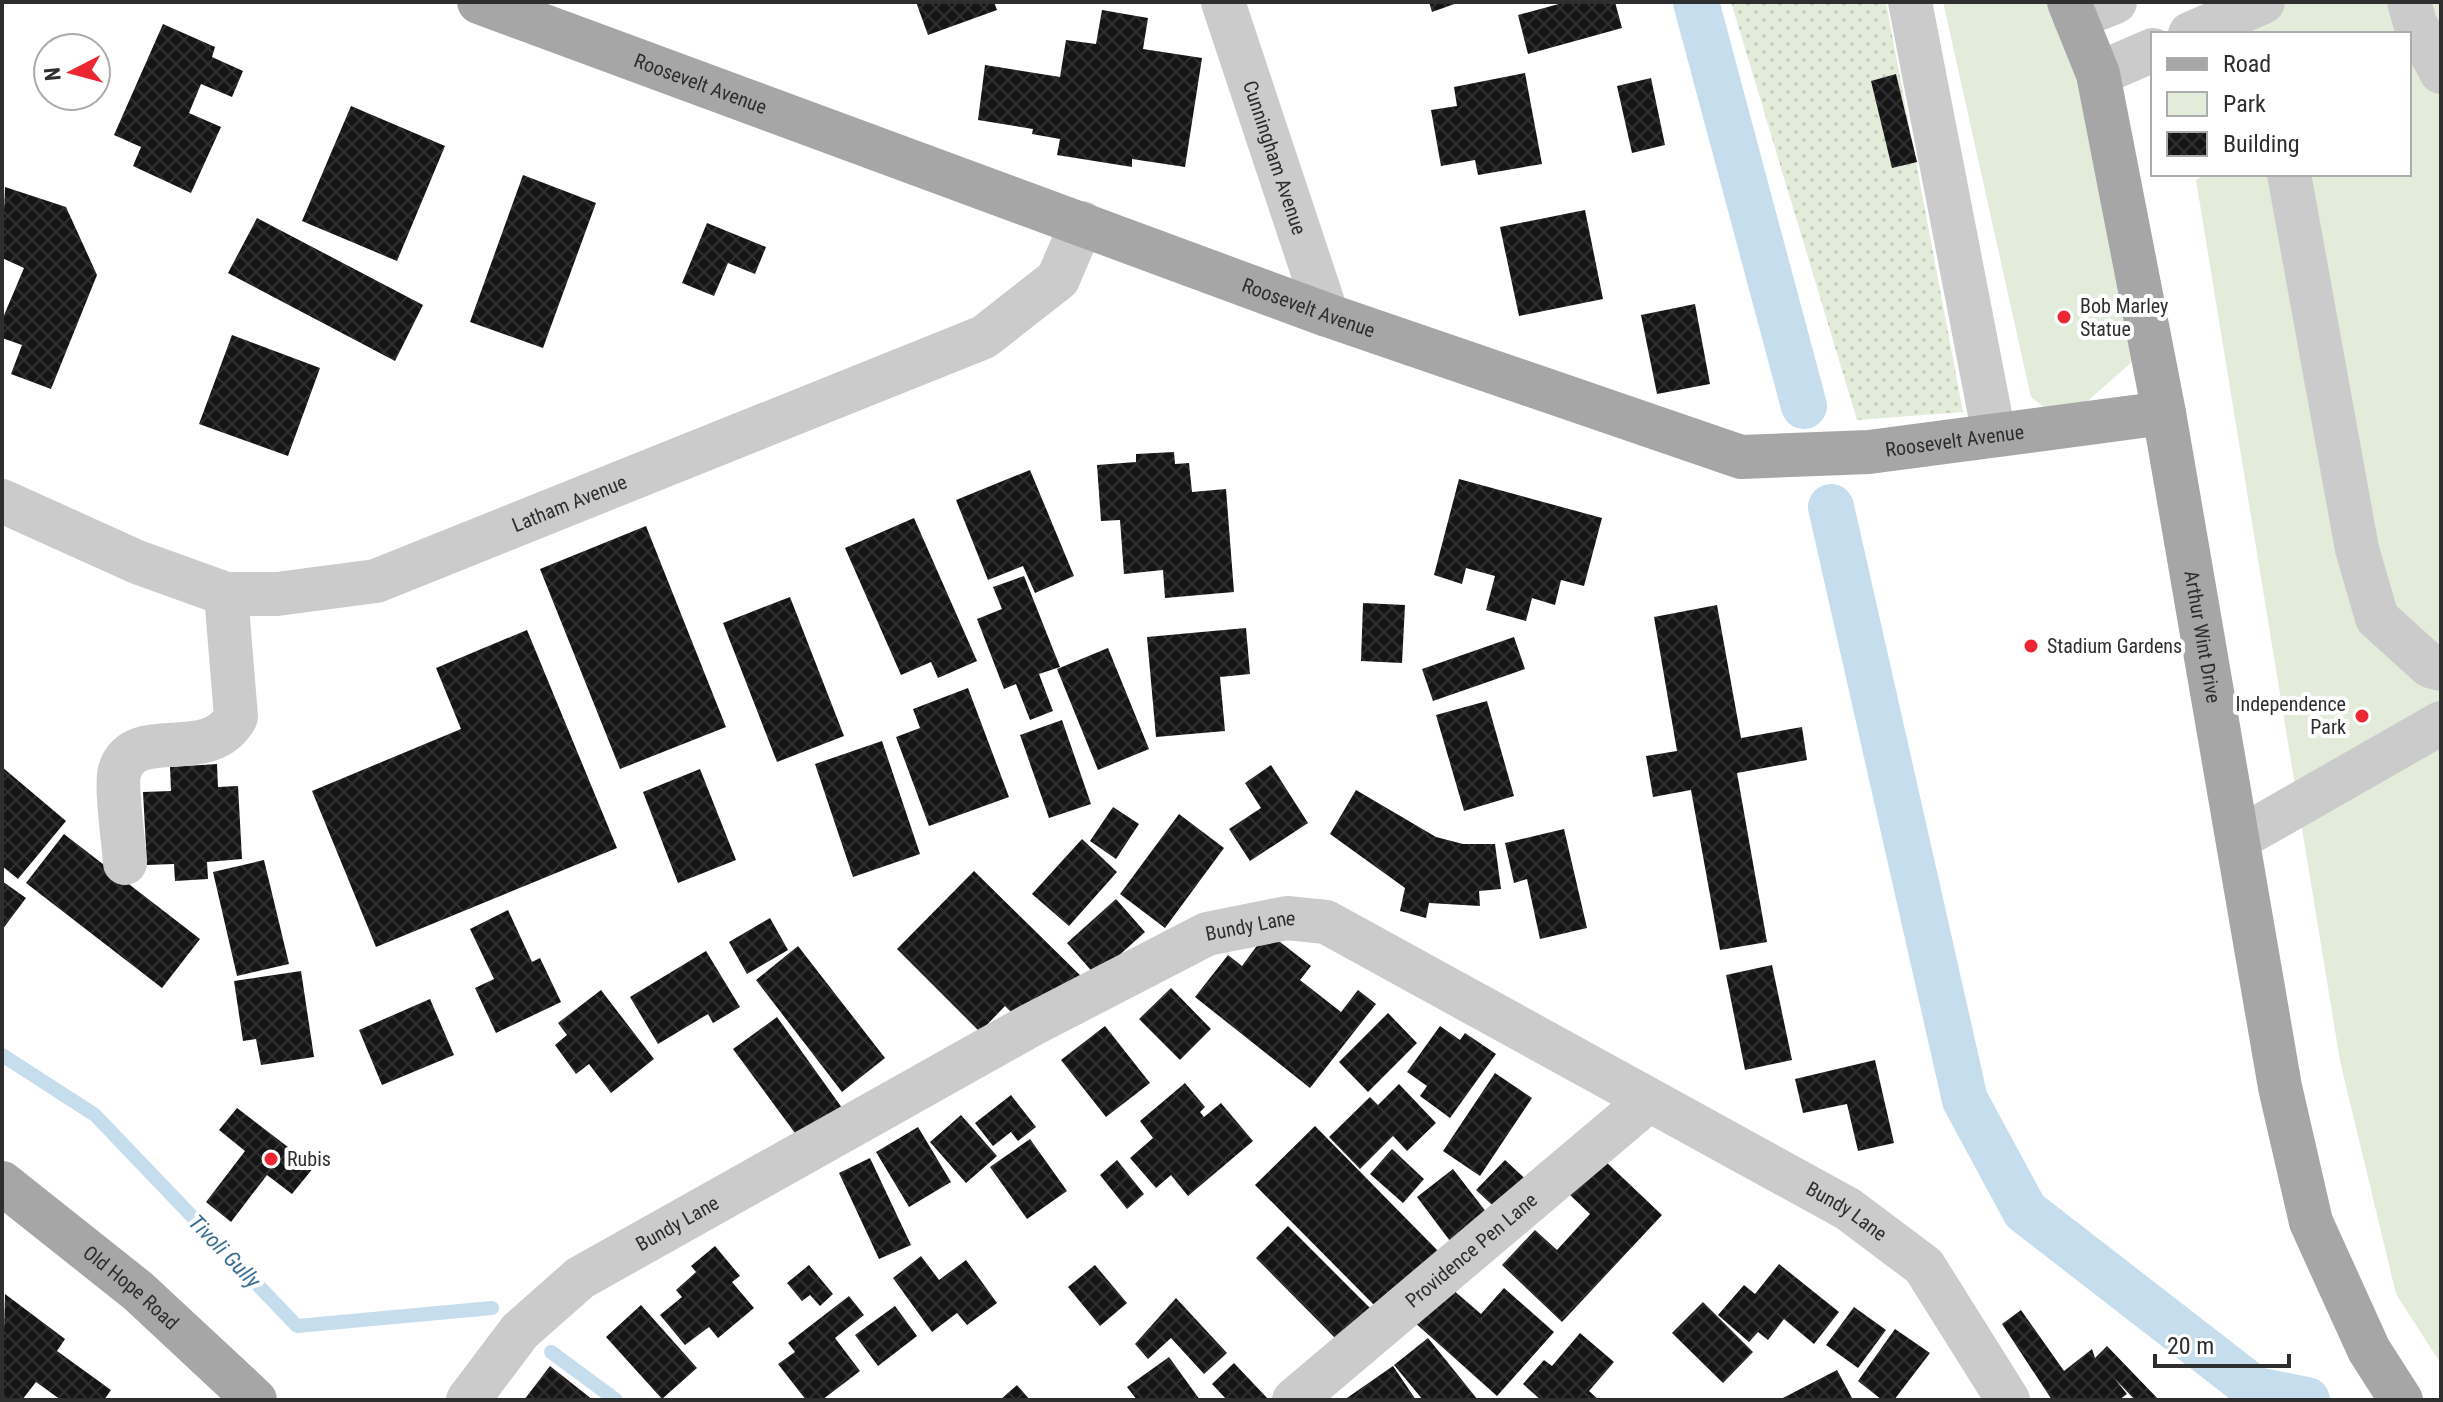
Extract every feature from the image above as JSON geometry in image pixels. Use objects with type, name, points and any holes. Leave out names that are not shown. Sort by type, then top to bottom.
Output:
[{"type":"main road","name":"Roosevelt Avenue","points":[[479,2],[1327,315],[1741,457],[1869,452],[2164,413]]},
{"type":"main road","name":"Arthur Wint Drive","points":[[2072,10],[2098,74],[2164,413],[2280,1087],[2311,1222],[2369,1350],[2401,1400]]},
{"type":"main road","name":"Old Hope Road","points":[[2,1183],[138,1291],[255,1400]]},
{"type":"street","name":"Cunningham Avenue","points":[[1223,2],[1327,315]]},
{"type":"street","points":[[1910,2],[1994,435]]},
{"type":"street","points":[[2072,10],[2115,2]]},
{"type":"street","points":[[2195,32],[2263,2]]},
{"type":"street","points":[[2405,20],[2441,72]]},
{"type":"street","points":[[2098,74],[2151,51]]},
{"type":"street","points":[[2289,176],[2357,549],[2377,618],[2430,666],[2441,669]]},
{"type":"street","name":"Latham Avenue","points":[[2,501],[137,562],[226,594],[277,594],[376,581],[984,337],[1058,279],[1082,223]]},
{"type":"street","points":[[125,863],[119,771],[129,754],[145,747],[215,740],[229,730],[236,717],[226,594]]},
{"type":"street","points":[[2238,839],[2441,723]]},
{"type":"street","name":"Bundy Lane","points":[[468,1400],[520,1331],[580,1278],[1031,1025],[1207,934],[1287,918],[1326,922],[1848,1209],[1924,1266],[2008,1400]]},
{"type":"street","name":"Providence Pen Lane","points":[[1294,1400],[1649,1100]]},
{"type":"green space","points":[[1731,2],[1886,2],[1963,412],[1857,420]]},
{"type":"green space","points":[[1943,2],[2046,2],[2087,102],[2108,170],[2132,362],[2083,405],[2047,410],[2031,397]]},
{"type":"green space","name":"Independence Park","points":[[2225,2],[2441,2],[2441,1364],[2396,1294],[2340,1061],[2196,180],[2202,176],[2411,176],[2411,32],[2237,32]]},
{"type":"building","points":[[916,2],[994,2],[997,10],[928,35]]},
{"type":"building","points":[[1429,2],[1460,2],[1432,12]]},
{"type":"building","points":[[1566,2],[1615,2],[1622,28],[1528,54],[1518,15]]},
{"type":"building","points":[[1102,10],[1148,18],[1143,49],[1202,58],[1185,167],[1132,159],[1132,167],[1057,155],[1060,139],[1032,134],[1033,129],[978,120],[985,65],[1060,77],[1066,40],[1096,44]]},
{"type":"building","points":[[163,24],[215,47],[212,57],[243,71],[232,97],[201,84],[189,113],[221,127],[191,193],[133,166],[141,147],[114,135]]},
{"type":"building","points":[[1525,73],[1542,164],[1478,175],[1475,160],[1441,166],[1431,110],[1457,106],[1454,87]]},
{"type":"building","points":[[1896,74],[1917,162],[1892,168],[1871,81]]},
{"type":"building","points":[[1651,78],[1665,145],[1632,153],[1617,86]]},
{"type":"building","points":[[351,106],[445,146],[397,261],[302,221]]},
{"type":"building","points":[[523,175],[596,203],[543,348],[470,322]]},
{"type":"building","points":[[5,187],[66,207],[97,275],[51,389],[11,374],[22,345],[2,338],[2,320],[24,268],[2,258]]},
{"type":"building","points":[[1585,210],[1603,299],[1519,316],[1500,227]]},
{"type":"building","points":[[257,218],[423,305],[395,361],[228,273]]},
{"type":"building","points":[[707,223],[766,247],[755,274],[728,263],[714,296],[682,283]]},
{"type":"building","points":[[1695,304],[1710,384],[1657,394],[1641,315]]},
{"type":"building","points":[[232,335],[320,368],[288,456],[199,424]]},
{"type":"building","points":[[1174,452],[1175,464],[1189,463],[1192,492],[1226,489],[1234,592],[1165,598],[1163,570],[1124,574],[1120,520],[1101,521],[1097,465],[1136,462],[1136,454]]},
{"type":"building","points":[[1030,470],[1074,576],[1035,593],[1023,566],[988,580],[956,500]]},
{"type":"building","points":[[1459,479],[1602,518],[1584,586],[1561,580],[1555,605],[1532,598],[1526,621],[1486,610],[1495,576],[1466,568],[1462,584],[1434,575]]},
{"type":"building","points":[[914,518],[977,661],[938,678],[931,662],[901,675],[845,548]]},
{"type":"building","points":[[646,526],[726,727],[620,769],[540,569]]},
{"type":"building","points":[[1024,576],[1060,667],[1039,674],[1053,711],[1030,720],[1016,684],[1004,689],[977,619],[1002,609],[993,587]]},
{"type":"building","points":[[790,597],[844,736],[777,762],[723,623]]},
{"type":"building","points":[[1363,603],[1405,605],[1402,663],[1361,661]]},
{"type":"building","points":[[1717,605],[1741,738],[1802,727],[1807,760],[1737,773],[1767,942],[1720,950],[1691,790],[1653,797],[1646,756],[1677,751],[1654,617]]},
{"type":"building","points":[[1246,628],[1250,674],[1220,677],[1225,731],[1156,737],[1147,637]]},
{"type":"building","points":[[527,630],[617,848],[376,947],[312,791],[461,729],[436,668]]},
{"type":"building","points":[[1514,637],[1525,669],[1433,701],[1422,669]]},
{"type":"building","points":[[1108,648],[1149,749],[1098,770],[1057,669]]},
{"type":"building","points":[[968,688],[1009,797],[929,826],[896,737],[920,728],[913,709]]},
{"type":"building","points":[[1487,701],[1514,796],[1464,811],[1436,715]]},
{"type":"building","points":[[1062,720],[1091,804],[1049,818],[1020,735]]},
{"type":"building","points":[[882,741],[920,854],[853,877],[815,764]]},
{"type":"building","points":[[217,764],[218,787],[238,786],[242,859],[207,862],[208,879],[175,881],[174,864],[147,865],[143,792],[171,791],[170,767]]},
{"type":"building","points":[[1271,765],[1308,823],[1250,861],[1229,829],[1261,808],[1245,783]]},
{"type":"building","points":[[2,767],[66,821],[18,879],[2,866]]},
{"type":"building","points":[[700,769],[736,860],[678,883],[643,792]]},
{"type":"building","points":[[1356,790],[1436,837],[1463,844],[1495,844],[1501,889],[1479,891],[1480,906],[1429,903],[1426,918],[1400,911],[1405,888],[1330,834]]},
{"type":"building","points":[[1113,807],[1139,824],[1116,859],[1090,841]]},
{"type":"building","points":[[1179,814],[1224,848],[1165,928],[1120,894]]},
{"type":"building","points":[[1564,829],[1587,928],[1540,939],[1527,879],[1514,883],[1505,843]]},
{"type":"building","points":[[64,834],[200,939],[162,988],[26,883]]},
{"type":"building","points":[[1082,839],[1117,872],[1069,926],[1032,894]]},
{"type":"building","points":[[264,860],[289,964],[237,976],[213,872]]},
{"type":"building","points":[[974,871],[1085,980],[1021,1022],[1005,1006],[980,1032],[897,949]]},
{"type":"building","points":[[2,881],[26,898],[2,930]]},
{"type":"building","points":[[1116,899],[1145,932],[1096,976],[1067,943]]},
{"type":"building","points":[[508,910],[532,962],[540,958],[561,1002],[496,1033],[475,988],[494,979],[470,929]]},
{"type":"building","points":[[770,918],[788,950],[747,974],[729,942]]},
{"type":"building","points":[[1267,932],[1311,966],[1300,980],[1341,1012],[1358,990],[1376,1004],[1310,1088],[1195,997],[1228,955],[1242,966]]},
{"type":"building","points":[[798,946],[885,1058],[842,1092],[756,980]]},
{"type":"building","points":[[706,951],[740,1007],[713,1023],[708,1014],[658,1044],[630,997]]},
{"type":"building","points":[[1772,965],[1792,1060],[1745,1070],[1726,975]]},
{"type":"building","points":[[301,971],[314,1057],[261,1065],[256,1039],[243,1041],[234,981]]},
{"type":"building","points":[[1171,988],[1211,1029],[1180,1060],[1139,1019]]},
{"type":"building","points":[[601,990],[654,1059],[611,1093],[589,1064],[576,1074],[555,1045],[567,1035],[558,1023]]},
{"type":"building","points":[[430,999],[454,1055],[382,1085],[359,1030]]},
{"type":"building","points":[[1388,1013],[1417,1043],[1368,1092],[1339,1062]]},
{"type":"building","points":[[777,1017],[845,1112],[803,1144],[733,1049]]},
{"type":"building","points":[[1105,1026],[1150,1083],[1106,1117],[1061,1060]]},
{"type":"building","points":[[1440,1026],[1460,1040],[1465,1033],[1496,1054],[1450,1118],[1420,1096],[1427,1086],[1407,1072]]},
{"type":"building","points":[[1875,1060],[1894,1143],[1858,1151],[1847,1104],[1803,1113],[1795,1079]]},
{"type":"building","points":[[1495,1073],[1532,1098],[1480,1176],[1443,1151]]},
{"type":"building","points":[[1185,1083],[1205,1107],[1200,1112],[1204,1117],[1221,1103],[1253,1141],[1188,1196],[1171,1175],[1156,1188],[1130,1158],[1153,1138],[1140,1121]]},
{"type":"building","points":[[1399,1084],[1436,1123],[1407,1151],[1393,1136],[1360,1169],[1329,1137],[1370,1097],[1378,1105]]},
{"type":"building","points":[[1011,1095],[1036,1127],[1018,1141],[1011,1132],[993,1146],[975,1123]]},
{"type":"building","name":"Rubis","points":[[237,1108],[314,1167],[292,1194],[267,1175],[231,1222],[206,1202],[245,1151],[219,1130]]},
{"type":"building","points":[[961,1115],[997,1156],[966,1183],[930,1142]]},
{"type":"building","points":[[1315,1126],[1440,1253],[1381,1312],[1255,1185]]},
{"type":"building","points":[[918,1127],[951,1182],[909,1207],[876,1152]]},
{"type":"building","points":[[1030,1139],[1067,1191],[1027,1219],[990,1167]]},
{"type":"building","points":[[1392,1149],[1424,1179],[1403,1203],[1370,1174]]},
{"type":"building","points":[[870,1158],[911,1245],[879,1259],[839,1173]]},
{"type":"building","points":[[1117,1160],[1144,1194],[1127,1209],[1100,1175]]},
{"type":"building","points":[[1505,1160],[1534,1187],[1505,1217],[1476,1190]]},
{"type":"building","points":[[1604,1160],[1662,1215],[1562,1322],[1502,1265],[1535,1230],[1557,1250],[1590,1214],[1570,1195]]},
{"type":"building","points":[[1453,1169],[1490,1217],[1453,1245],[1417,1197]]},
{"type":"building","points":[[1288,1226],[1372,1310],[1340,1343],[1256,1258]]},
{"type":"building","points":[[715,1246],[740,1276],[732,1282],[754,1308],[718,1338],[709,1327],[685,1345],[660,1315],[682,1297],[676,1290],[696,1272],[691,1266]]},
{"type":"building","points":[[921,1256],[939,1280],[966,1260],[997,1303],[967,1325],[957,1313],[932,1332],[893,1278]]},
{"type":"building","points":[[1779,1264],[1839,1312],[1814,1344],[1784,1319],[1768,1340],[1758,1332],[1749,1342],[1718,1315],[1744,1285],[1755,1294]]},
{"type":"building","points":[[809,1265],[833,1294],[820,1306],[810,1295],[802,1301],[787,1283]]},
{"type":"building","points":[[1095,1265],[1127,1303],[1100,1326],[1068,1287]]},
{"type":"building","points":[[1445,1283],[1481,1314],[1504,1288],[1554,1332],[1497,1396],[1413,1321]]},
{"type":"building","points":[[5,1294],[65,1339],[57,1351],[111,1390],[104,1400],[61,1400],[36,1382],[22,1400],[2,1400]]},
{"type":"building","points":[[849,1296],[864,1315],[835,1338],[860,1371],[822,1400],[806,1400],[778,1364],[795,1352],[788,1343]]},
{"type":"building","points":[[1176,1298],[1227,1353],[1204,1374],[1171,1338],[1148,1359],[1135,1344]]},
{"type":"building","points":[[1703,1302],[1753,1352],[1723,1383],[1672,1333]]},
{"type":"building","points":[[641,1305],[697,1368],[662,1399],[606,1337]]},
{"type":"building","points":[[895,1306],[917,1336],[878,1366],[855,1335]]},
{"type":"building","points":[[1854,1307],[1886,1330],[1858,1368],[1826,1345]]},
{"type":"building","points":[[2021,1310],[2064,1371],[2092,1349],[2095,1358],[2107,1346],[2159,1400],[2135,1400],[2115,1379],[2127,1394],[2119,1400],[2052,1400],[2002,1324]]},
{"type":"building","points":[[1895,1329],[1930,1353],[1894,1400],[1882,1400],[1858,1381]]},
{"type":"building","points":[[1580,1333],[1614,1362],[1589,1391],[1599,1400],[1541,1400],[1523,1384],[1544,1360],[1552,1366]]},
{"type":"building","points":[[1428,1338],[1478,1400],[1423,1400],[1394,1365]]},
{"type":"building","points":[[1169,1357],[1200,1400],[1137,1400],[1127,1387]]},
{"type":"building","points":[[1234,1363],[1269,1400],[1227,1400],[1212,1384]]},
{"type":"building","points":[[550,1366],[593,1400],[524,1400]]},
{"type":"building","points":[[1393,1366],[1416,1400],[1344,1400]]},
{"type":"building","points":[[1837,1370],[1852,1398],[1779,1400]]},
{"type":"building","points":[[1017,1385],[1030,1400],[1000,1400]]},
{"type":"waterway","points":[[1696,2],[1804,406]]},
{"type":"waterway","points":[[1831,507],[1965,1100],[2025,1211],[2256,1390],[2307,1400]]},
{"type":"waterway","name":"Tivoli Gully","points":[[2,1055],[95,1115],[297,1326],[492,1308]]},
{"type":"waterway","name":"Tivoli Gully","points":[[551,1352],[616,1400]]},
{"type":"place","name":"Bob Marley Statue","points":[[2064,317]]},
{"type":"place","name":"Stadium Gardens","points":[[2031,646]]},
{"type":"place","name":"Independence Park","points":[[2362,716]]},
{"type":"place","name":"Rubis","points":[[271,1159]]}]
